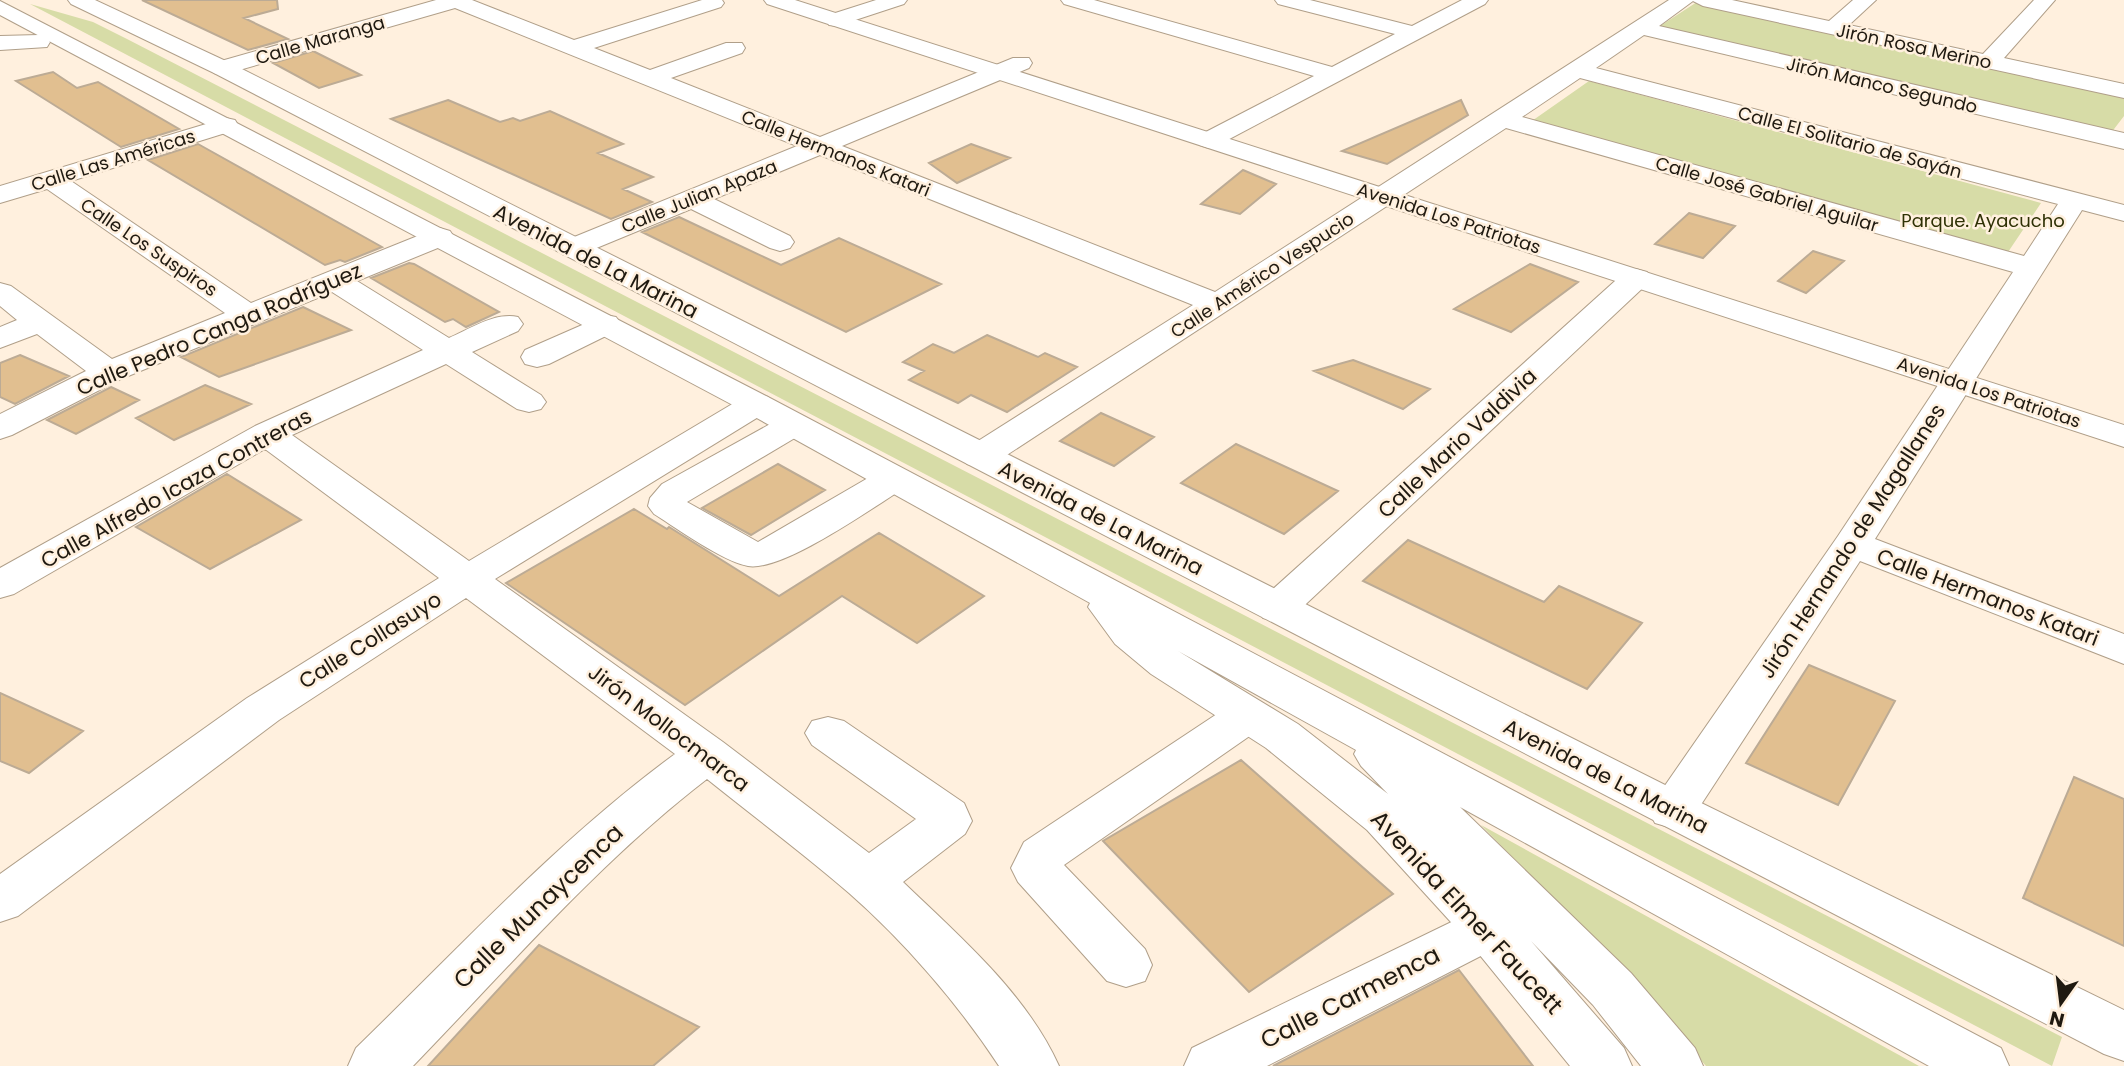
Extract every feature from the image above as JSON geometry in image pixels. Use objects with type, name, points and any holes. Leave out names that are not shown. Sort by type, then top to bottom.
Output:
[{"type":"street","name":"Avenida de La Marina","points":[[78,0],[245,70],[572,248],[1672,810],[2122,1028]]},
{"type":"street","name":"Calle Maranga","points":[[245,70],[341,34],[458,0]]},
{"type":"street","name":"Calle Hermanos Katari","points":[[458,0],[572,48],[1217,304]]},
{"type":"street","name":"Avenida Los Patriotas","points":[[774,0],[840,11],[1963,372],[2124,436]]},
{"type":"street","points":[[840,11],[897,0]]},
{"type":"street","points":[[1071,0],[1335,75]]},
{"type":"street","points":[[1285,0],[1415,33]]},
{"type":"street","points":[[1220,135],[1479,0]]},
{"type":"street","name":"Calle Américo Vespucio","points":[[980,456],[1394,190],[1683,0]]},
{"type":"street","name":"Jirón Rosa Merino","points":[[1703,0],[2124,91]]},
{"type":"street","points":[[1833,28],[1866,0]]},
{"type":"street","points":[[1988,62],[2045,0]]},
{"type":"street","points":[[572,48],[714,3]]},
{"type":"street","points":[[0,7],[39,37]]},
{"type":"street","points":[[603,38],[582,30],[634,13]]},
{"type":"street","name":"Jirón Manco Segundo","points":[[1640,28],[2124,141]]},
{"type":"street","points":[[0,31],[39,37],[101,60],[226,125],[756,404],[1981,1066]]},
{"type":"street","points":[[245,70],[299,68],[335,52],[341,34]]},
{"type":"street","points":[[0,43],[39,37]]},
{"type":"street","points":[[619,66],[704,38]]},
{"type":"street","points":[[649,78],[734,48]]},
{"type":"street","name":"Calle Julian Apaza","points":[[572,248],[1010,67]]},
{"type":"street","name":"Calle El Solitario de Sayán","points":[[1577,70],[2124,213]]},
{"type":"street","name":"Calle José Gabriel Aguilar","points":[[1502,119],[2032,268]]},
{"type":"street","name":"Calle Las Américas","points":[[24,187],[226,125]]},
{"type":"street","name":"Calle Los Suspiros","points":[[0,172],[247,314]]},
{"type":"street","name":"Avenida Los Patriotas","points":[[1394,190],[1636,278],[1963,372],[2124,411]]},
{"type":"street","points":[[692,199],[780,242]]},
{"type":"street","name":"Jirón Hernando de Magallanes","points":[[1672,810],[1852,544],[2075,200]]},
{"type":"street","name":"Calle Pedro Canga Rodríguez","points":[[0,428],[109,372],[440,237]]},
{"type":"street","name":"Calle Mario Valdivia","points":[[1277,608],[1636,278]]},
{"type":"street","points":[[334,280],[529,402]]},
{"type":"street","points":[[0,292],[109,372]]},
{"type":"street","points":[[0,338],[39,322]]},
{"type":"street","name":"Calle Alfredo Icaza Contreras","points":[[0,585],[267,433],[507,324]]},
{"type":"street","points":[[537,357],[605,324]]},
{"type":"street","name":"Calle Collasuyo","points":[[0,901],[263,709],[467,579],[756,404]]},
{"type":"street","points":[[793,425],[675,492],[669,498],[667,506],[749,554],[761,555],[893,479]]},
{"type":"street","name":"Jirón Mollocmarca","points":[[267,433],[707,754],[868,880],[950,961],[991,1008],[1031,1066]]},
{"type":"street","name":"Calle Hermanos Katari","points":[[1852,544],[2124,650]]},
{"type":"street","name":"Avenida Elmer Faucett","points":[[1091,586],[1130,634],[1166,664],[1282,736],[1384,817],[1488,928],[1604,1066]]},
{"type":"street","points":[[1126,965],[1036,868],[1041,856],[1248,715]]},
{"type":"street","points":[[1348,725],[1612,989],[1675,1066]]},
{"type":"street","points":[[828,733],[947,816],[948,821],[868,880]]},
{"type":"street","name":"Calle Munaycenca","points":[[376,1066],[547,894],[646,800],[707,754]]},
{"type":"street","name":"Calle Carmenca","points":[[1212,1066],[1488,928]]},
{"type":"green space","points":[[1697,2],[2124,96],[2124,116],[2111,133],[1657,28]]},
{"type":"green space","points":[[30,4],[93,22],[127,39],[2062,1037],[2052,1066]]},
{"type":"green space","name":"Parque. Ayacucho","points":[[1589,81],[2041,203],[2004,258],[1529,123]]},
{"type":"green space","points":[[1481,825],[1919,1066],[1706,1066],[1634,983]]},
{"type":"building","points":[[142,0],[277,0],[278,9],[244,18],[288,39],[248,50]]},
{"type":"building","points":[[313,51],[361,75],[319,88],[273,63]]},
{"type":"building","points":[[53,72],[77,88],[98,82],[179,129],[121,147],[16,81]]},
{"type":"building","points":[[448,100],[500,122],[513,118],[520,121],[550,111],[623,144],[598,153],[653,177],[623,189],[652,202],[611,219],[391,119]]},
{"type":"building","points":[[1461,100],[1468,115],[1387,164],[1342,151]]},
{"type":"building","points":[[198,144],[382,247],[345,262],[340,260],[325,265],[148,160]]},
{"type":"building","points":[[971,144],[1010,158],[957,183],[929,163]]},
{"type":"building","points":[[1243,170],[1276,184],[1240,214],[1201,204]]},
{"type":"building","points":[[1689,213],[1735,226],[1703,258],[1655,244]]},
{"type":"building","points":[[679,217],[781,265],[839,238],[941,284],[846,332],[642,232]]},
{"type":"building","points":[[1813,251],[1844,261],[1806,293],[1778,281]]},
{"type":"building","points":[[409,263],[499,312],[466,327],[453,319],[445,322],[371,278]]},
{"type":"building","points":[[1530,264],[1578,282],[1511,332],[1454,309]]},
{"type":"building","points":[[303,307],[351,330],[219,377],[181,357]]},
{"type":"building","points":[[987,335],[1038,357],[1045,353],[1077,367],[1007,412],[971,395],[958,403],[909,380],[924,371],[903,362],[933,344],[954,353]]},
{"type":"building","points":[[20,355],[69,376],[15,404],[0,397],[0,363]]},
{"type":"building","points":[[1353,360],[1430,389],[1403,409],[1314,371]]},
{"type":"building","points":[[205,385],[251,404],[174,440],[136,418]]},
{"type":"building","points":[[111,387],[139,400],[76,434],[47,420]]},
{"type":"building","points":[[1101,413],[1154,437],[1114,466],[1060,441]]},
{"type":"building","points":[[1236,444],[1338,491],[1284,534],[1181,483]]},
{"type":"building","points":[[778,464],[825,490],[751,535],[702,508]]},
{"type":"building","points":[[227,474],[301,520],[210,569],[136,527]]},
{"type":"building","points":[[634,509],[667,529],[669,527],[779,596],[879,533],[984,596],[917,643],[842,596],[685,705],[506,583]]},
{"type":"building","points":[[1408,540],[1544,602],[1559,586],[1642,623],[1587,689],[1363,581]]},
{"type":"building","points":[[1809,665],[1895,701],[1838,805],[1746,763]]},
{"type":"building","points":[[0,693],[83,731],[29,773],[0,761]]},
{"type":"building","points":[[1241,760],[1393,894],[1249,992],[1103,841]]},
{"type":"building","points":[[2074,777],[2124,799],[2124,946],[2023,898]]},
{"type":"building","points":[[539,945],[699,1027],[653,1066],[428,1066]]},
{"type":"building","points":[[1459,970],[1533,1066],[1273,1066]]}]
